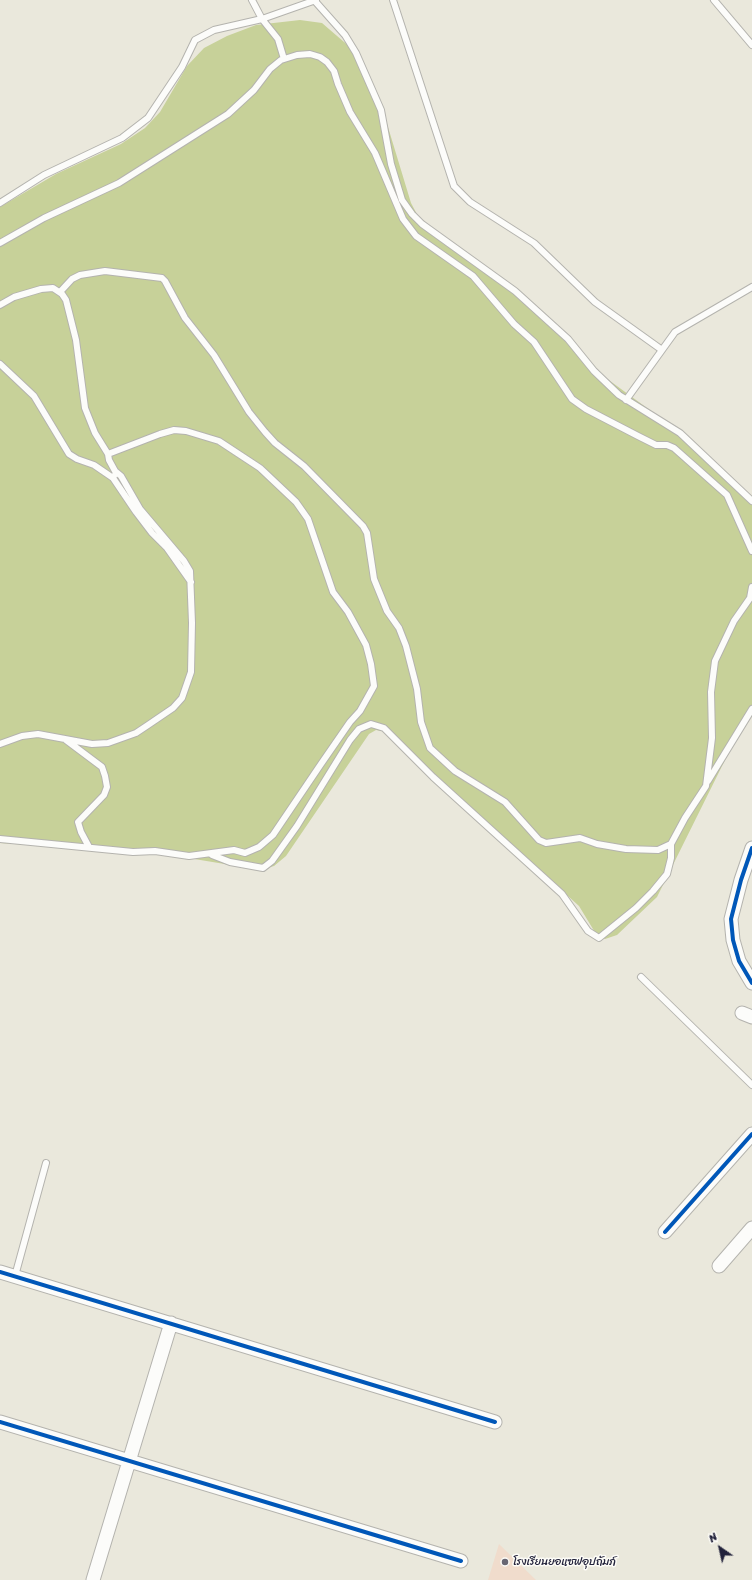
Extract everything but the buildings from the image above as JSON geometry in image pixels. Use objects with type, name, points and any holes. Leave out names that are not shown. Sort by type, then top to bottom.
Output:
[{"type":"street","points":[[752,848],[741,880],[731,919],[733,940],[739,961],[752,983]]},
{"type":"street","points":[[665,1232],[752,1134]]},
{"type":"street","points":[[718,1266],[752,1228]]},
{"type":"street","points":[[0,1272],[494,1422]]},
{"type":"street","points":[[93,1580],[171,1323]]},
{"type":"street","points":[[0,1422],[130,1460],[460,1561]]},
{"type":"lane","points":[[252,0],[262,19],[278,39],[284,59]]},
{"type":"lane","points":[[0,203],[44,175],[122,138],[148,118],[182,67],[195,40],[214,30],[262,19],[315,0],[345,35],[356,53],[381,110],[391,164],[402,200],[412,214],[422,224],[515,291],[568,339],[594,371],[618,395],[680,433],[752,501]]},
{"type":"lane","points":[[393,0],[454,186],[461,195],[534,243],[595,302],[662,350]]},
{"type":"lane","points":[[714,0],[752,45]]},
{"type":"lane","points":[[0,243],[44,218],[119,183],[228,114],[254,90],[270,69],[284,59],[297,55],[310,54],[320,57],[327,62],[334,71],[350,112],[375,153],[403,219],[416,236],[473,276],[514,324],[534,342],[572,399],[586,409],[656,445],[667,445],[674,448],[727,495],[752,551]]},
{"type":"lane","points":[[60,292],[72,279],[105,271],[154,276],[162,278],[166,281],[186,318],[214,355],[250,412],[265,432],[275,443],[304,466],[363,526],[367,533],[374,579],[379,595],[387,611],[399,628],[406,646],[418,689],[425,737],[430,748],[455,771],[504,802],[540,840],[546,843],[580,838],[597,844],[626,849],[658,850],[671,844]]},
{"type":"lane","points":[[626,400],[675,332],[752,287]]},
{"type":"lane","points":[[0,305],[14,297],[42,289],[53,288],[60,292],[66,300],[76,340],[85,408],[95,433],[108,454],[109,460],[115,471],[121,476],[140,508],[169,547],[190,571],[192,584],[190,590],[192,623],[190,672],[182,698],[173,708],[148,725],[129,735],[108,743],[92,744],[38,734],[22,736],[0,744]]},
{"type":"lane","points":[[0,364],[34,396],[69,454],[94,465],[113,478],[152,533],[169,547]]},
{"type":"lane","points":[[0,839],[24,843],[89,847],[133,852],[155,851],[189,856],[234,850],[244,853],[259,847],[273,835],[333,746],[360,710],[374,686],[371,664],[366,645],[348,612],[333,592],[308,519],[296,502],[260,468],[219,441],[186,430],[174,430],[160,434],[108,454]]},
{"type":"lane","points":[[113,478],[115,471]]},
{"type":"lane","points":[[705,785],[712,738],[711,692],[715,661],[734,621],[750,598],[752,587]]},
{"type":"lane","points":[[210,854],[230,862],[263,868],[272,861],[297,826],[350,740],[359,729],[371,724],[384,728],[433,777],[562,894],[588,931],[599,938],[636,908],[667,874],[671,858],[671,844],[705,785],[752,709]]},
{"type":"lane","points":[[66,740],[102,767],[105,776],[107,786],[104,796],[78,822],[80,832],[89,847]]},
{"type":"lane","points":[[641,976],[752,1085]]},
{"type":"lane","points":[[15,1276],[46,1163]]},
{"type":"shaded area","name":"โรงเรียนยอแซฟอุปถัมภ์","points":[[499,1544],[536,1580],[488,1580]]},
{"type":"green space","points":[[300,20],[322,23],[351,48],[381,104],[411,203],[420,220],[434,232],[461,248],[499,276],[583,354],[606,378],[673,427],[752,501],[752,712],[725,760],[657,897],[617,935],[605,939],[596,934],[579,906],[387,732],[376,730],[369,734],[286,856],[274,866],[261,870],[164,854],[0,843],[0,207],[56,174],[121,144],[145,128],[160,112],[187,66],[204,48],[227,36],[256,25]]},
{"type":"cycle path","points":[[752,848],[741,880],[731,919],[733,940],[739,961],[752,983]]},
{"type":"cycle path","points":[[665,1232],[752,1134]]},
{"type":"cycle path","points":[[0,1272],[495,1422]]},
{"type":"cycle path","points":[[0,1422],[461,1561]]},
{"type":"place","name":"โรงเรียนยอแซฟอุปถัมภ์","points":[[505,1562]]}]
